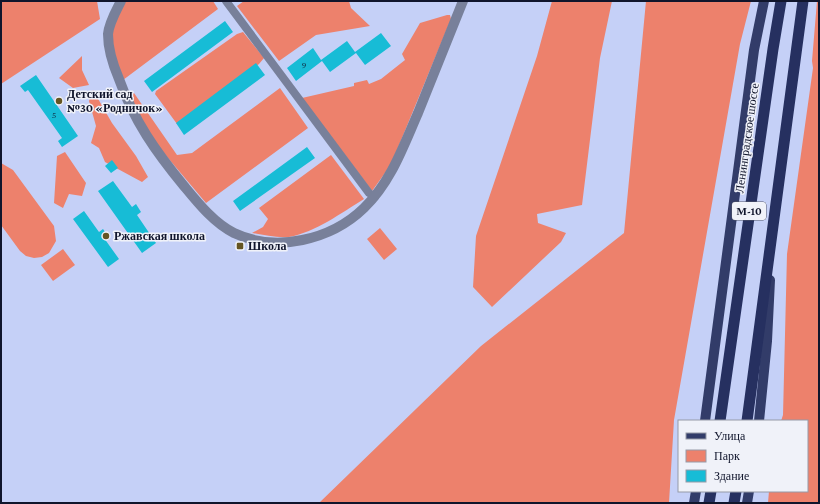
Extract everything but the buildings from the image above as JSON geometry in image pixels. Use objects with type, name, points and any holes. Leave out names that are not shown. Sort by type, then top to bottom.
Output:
[{"type":"highway","name":"Ленинградское шоссе","points":[[720,420],[770,72],[782,1]]},
{"type":"highway","name":"М-10","points":[[747,420],[803,1]]},
{"type":"highway","points":[[709,503],[711,492]]},
{"type":"highway","points":[[734,503],[736,492]]},
{"type":"main road","name":"Ленинградское шоссе","points":[[705,420],[754,50],[764,1]]},
{"type":"main road","name":"М-10","points":[[759,420],[767,342],[773,229]]},
{"type":"main road","points":[[694,503],[696,492]]},
{"type":"main road","points":[[747,503],[749,492]]},
{"type":"street","points":[[120,1],[110,25],[108,35],[115,67],[132,111],[145,135],[195,199],[223,226],[245,237],[268,242],[312,238],[346,222],[363,209],[374,197],[394,168],[463,1]]},
{"type":"street","points":[[226,1],[323,134],[369,193],[374,197]]},
{"type":"green space","points":[[1,1],[97,1],[100,19],[1,84]]},
{"type":"green space","points":[[125,1],[213,1],[218,9],[123,80],[114,52],[112,38],[114,24]]},
{"type":"green space","points":[[244,1],[349,1],[351,8],[370,26],[316,35],[279,61],[237,6]]},
{"type":"green space","points":[[552,1],[612,1],[600,58],[582,205],[537,214],[538,223],[566,233],[561,242],[492,307],[473,287],[476,236],[537,56]]},
{"type":"green space","points":[[646,1],[751,1],[740,44],[674,420],[669,503],[319,503],[481,346],[624,233]]},
{"type":"green space","points":[[817,1],[819,1],[819,503],[768,503],[769,492],[808,492],[808,420],[781,420],[783,415],[787,254],[813,68],[812,61]]},
{"type":"green space","points":[[450,15],[451,19],[397,150],[390,166],[372,191],[302,98],[354,86],[354,83],[367,80],[369,84],[381,79],[405,60],[402,54],[420,23]]},
{"type":"green space","points":[[243,32],[264,58],[259,64],[177,124],[155,94],[156,91],[237,34]]},
{"type":"green space","points":[[82,56],[82,70],[89,85],[73,88],[59,78]]},
{"type":"green space","points":[[280,88],[308,128],[206,203],[152,139],[129,96],[134,93],[177,155],[192,153]]},
{"type":"green space","points":[[93,90],[112,123],[136,156],[148,177],[142,182],[105,162],[99,148],[91,143],[96,126],[89,101]]},
{"type":"green space","points":[[65,152],[86,183],[82,196],[69,194],[63,208],[54,203],[57,156]]},
{"type":"green space","points":[[331,155],[364,199],[319,226],[299,235],[280,237],[252,233],[263,227],[268,219],[259,208]]},
{"type":"green space","points":[[1,163],[13,170],[54,226],[56,241],[49,253],[42,257],[34,258],[26,256],[20,251],[1,225]]},
{"type":"green space","points":[[380,228],[397,249],[384,260],[367,239]]},
{"type":"green space","points":[[63,249],[75,265],[53,281],[41,265]]},
{"type":"place","name":"Детский сад №30 «Родничок»","points":[[59,101]]},
{"type":"place","name":"Ржавская школа","points":[[106,236]]},
{"type":"place","name":"Школа","points":[[240,246]]}]
